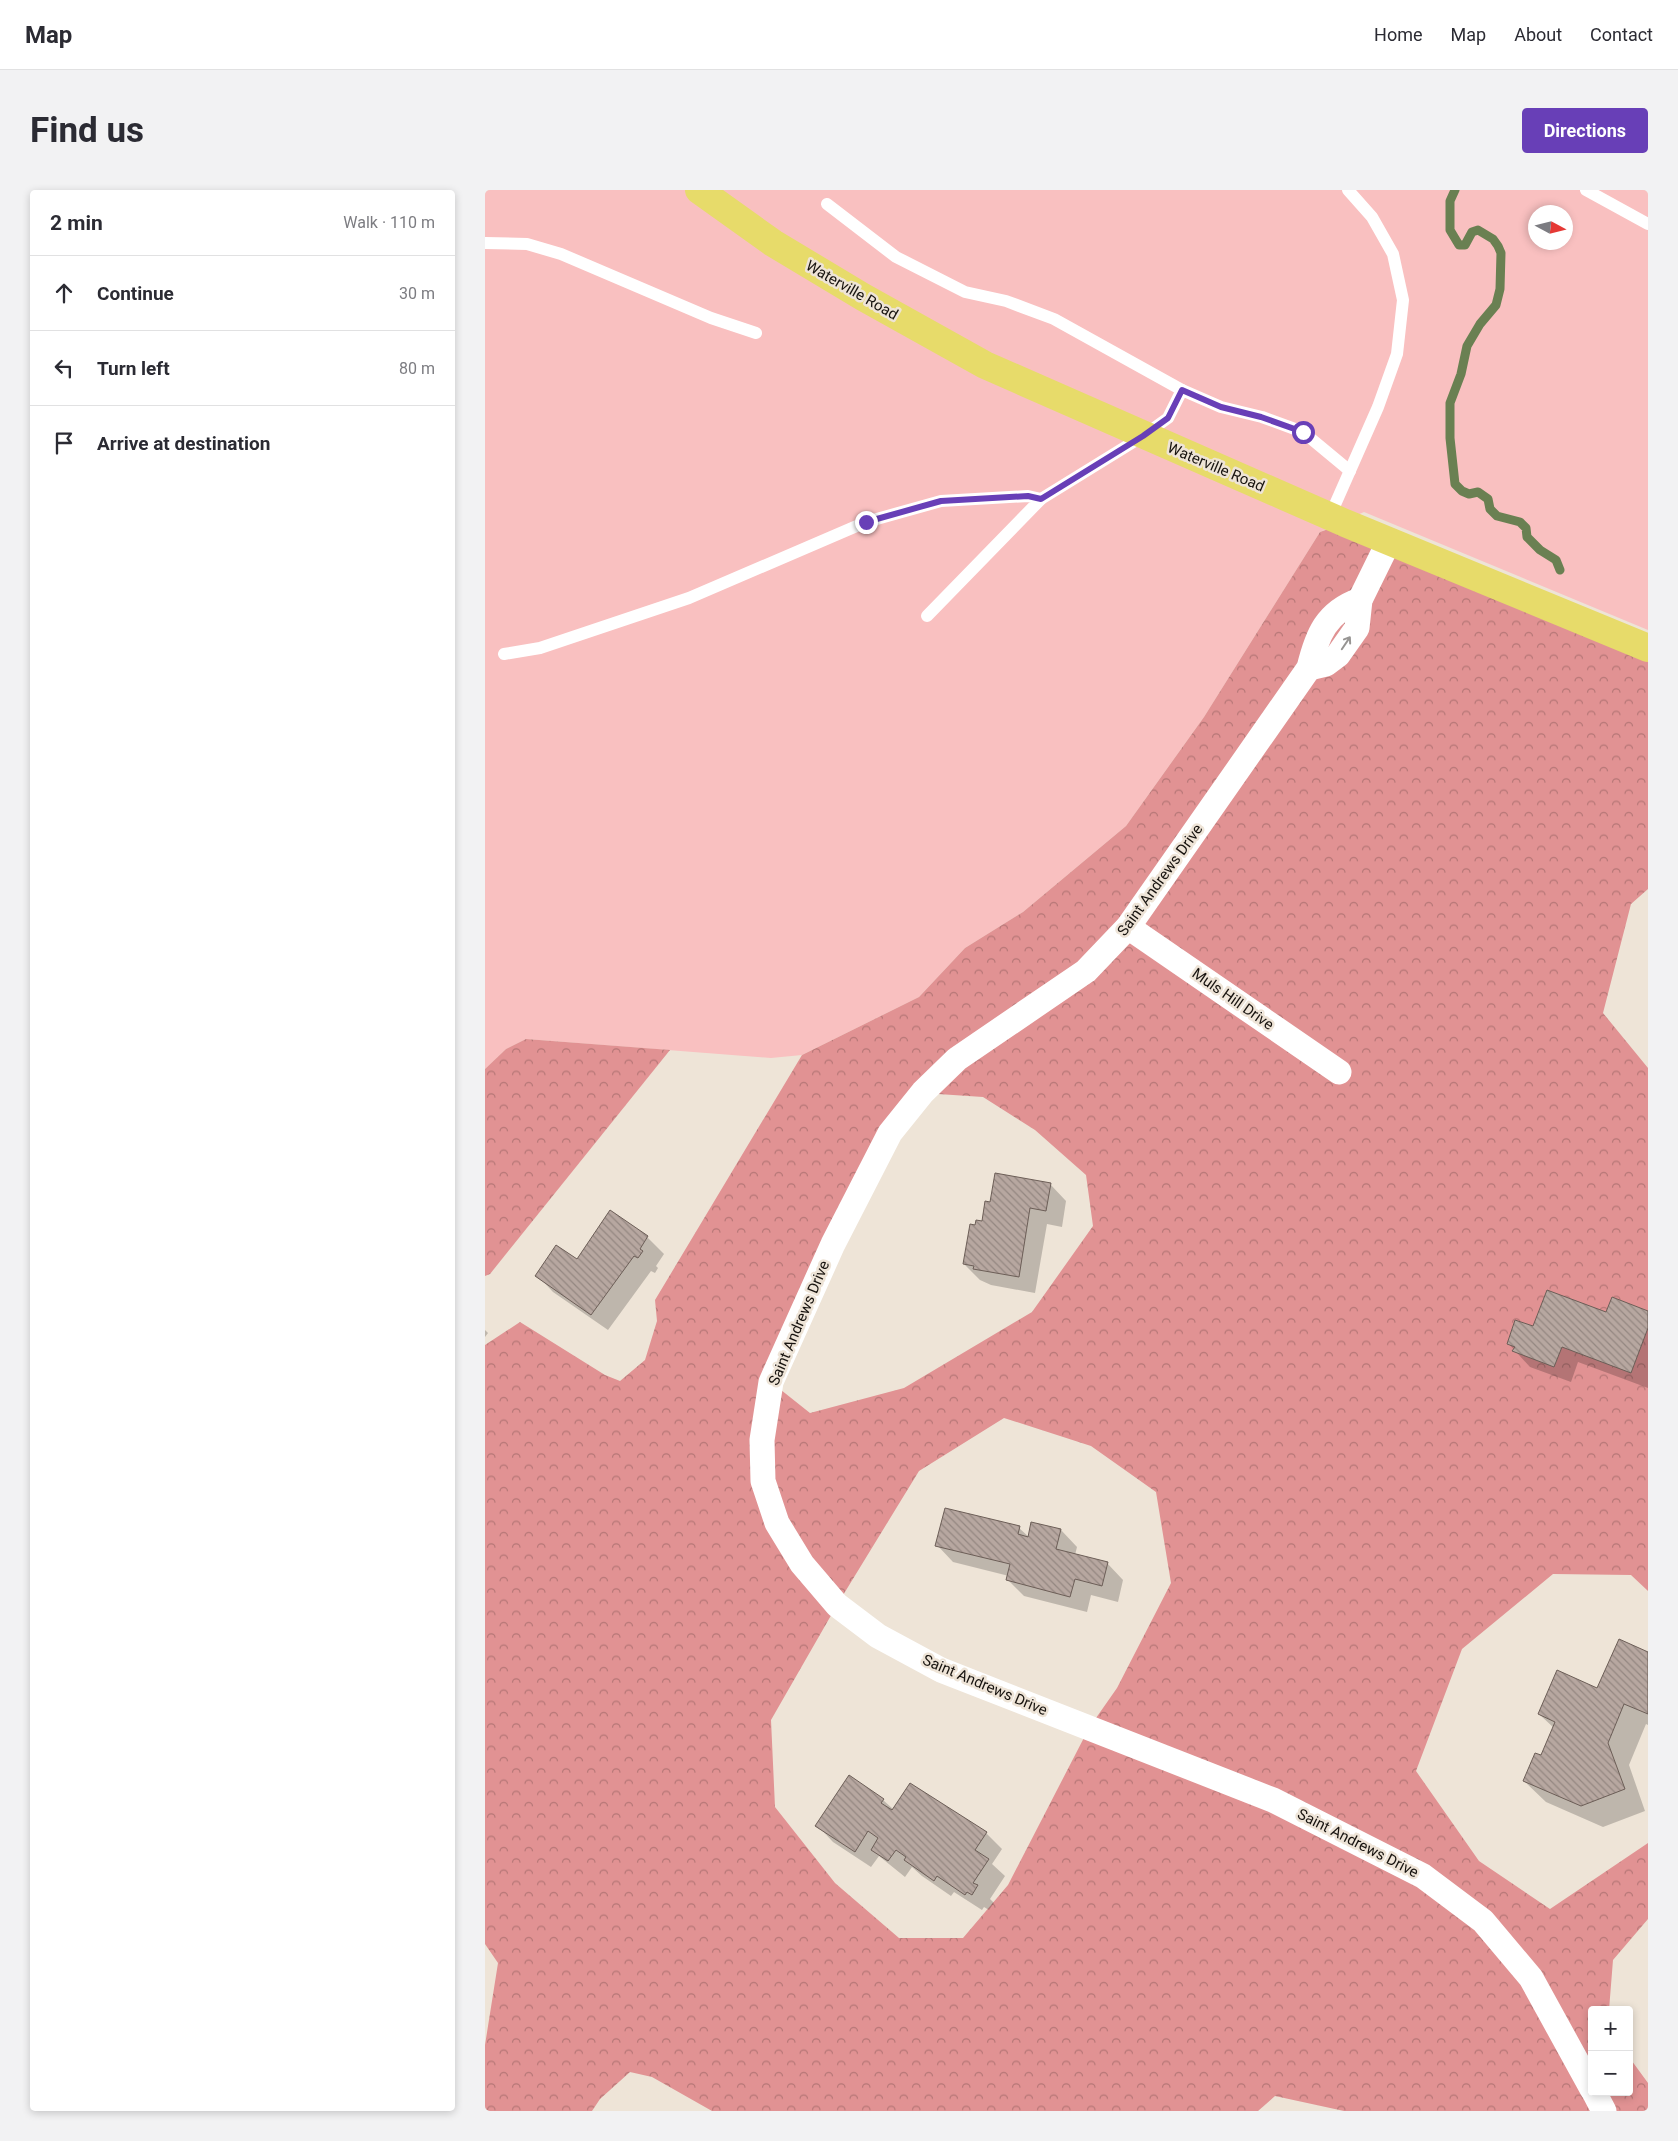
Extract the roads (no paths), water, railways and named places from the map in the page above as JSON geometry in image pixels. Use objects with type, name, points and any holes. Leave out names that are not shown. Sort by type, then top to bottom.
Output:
[{"type":"highway","name":"Waterville Road","points":[[699,190],[781,248],[863,297],[985,365],[1143,436],[1330,516],[1648,648]]},
{"type":"street","name":"Saint Andrews Drive","points":[[1389,541],[1360,600],[1335,612],[1320,632],[1309,668],[1128,927],[1086,971],[957,1059],[923,1092],[891,1133],[833,1244],[771,1382],[761,1440],[763,1482],[777,1524],[802,1564],[837,1605],[879,1636],[941,1670],[1273,1800],[1423,1876],[1483,1921],[1531,1978],[1588,2082]]},
{"type":"street","name":"Muls Hill Drive","points":[[1128,927],[1339,1072]]},
{"type":"street","points":[[1596,2096],[1604,2111]]},
{"type":"lane","points":[[1330,516],[1378,407],[1397,354],[1403,300],[1393,254],[1372,218],[1348,190]]},
{"type":"lane","points":[[1587,190],[1648,224]]},
{"type":"lane","points":[[827,204],[896,257],[965,292],[1007,301],[1054,319],[1182,390],[1221,407],[1261,417],[1303,432],[1350,471]]},
{"type":"lane","points":[[485,243],[527,244],[561,254],[711,318],[756,333]]},
{"type":"lane","points":[[927,616],[1041,499],[1143,436],[1168,418],[1182,390]]},
{"type":"lane","points":[[504,654],[540,648],[689,598],[866,522],[941,501],[1028,496],[1041,499]]},
{"type":"waterway","points":[[1455,190],[1450,201],[1450,230],[1459,245],[1465,245],[1472,232],[1478,230],[1493,239],[1501,253],[1500,289],[1496,305],[1480,324],[1467,346],[1461,374],[1450,403],[1450,438],[1455,484],[1462,491],[1469,494],[1478,492],[1488,499],[1490,509],[1497,516],[1520,522],[1526,528],[1527,537],[1540,550],[1556,560],[1560,570]]}]
